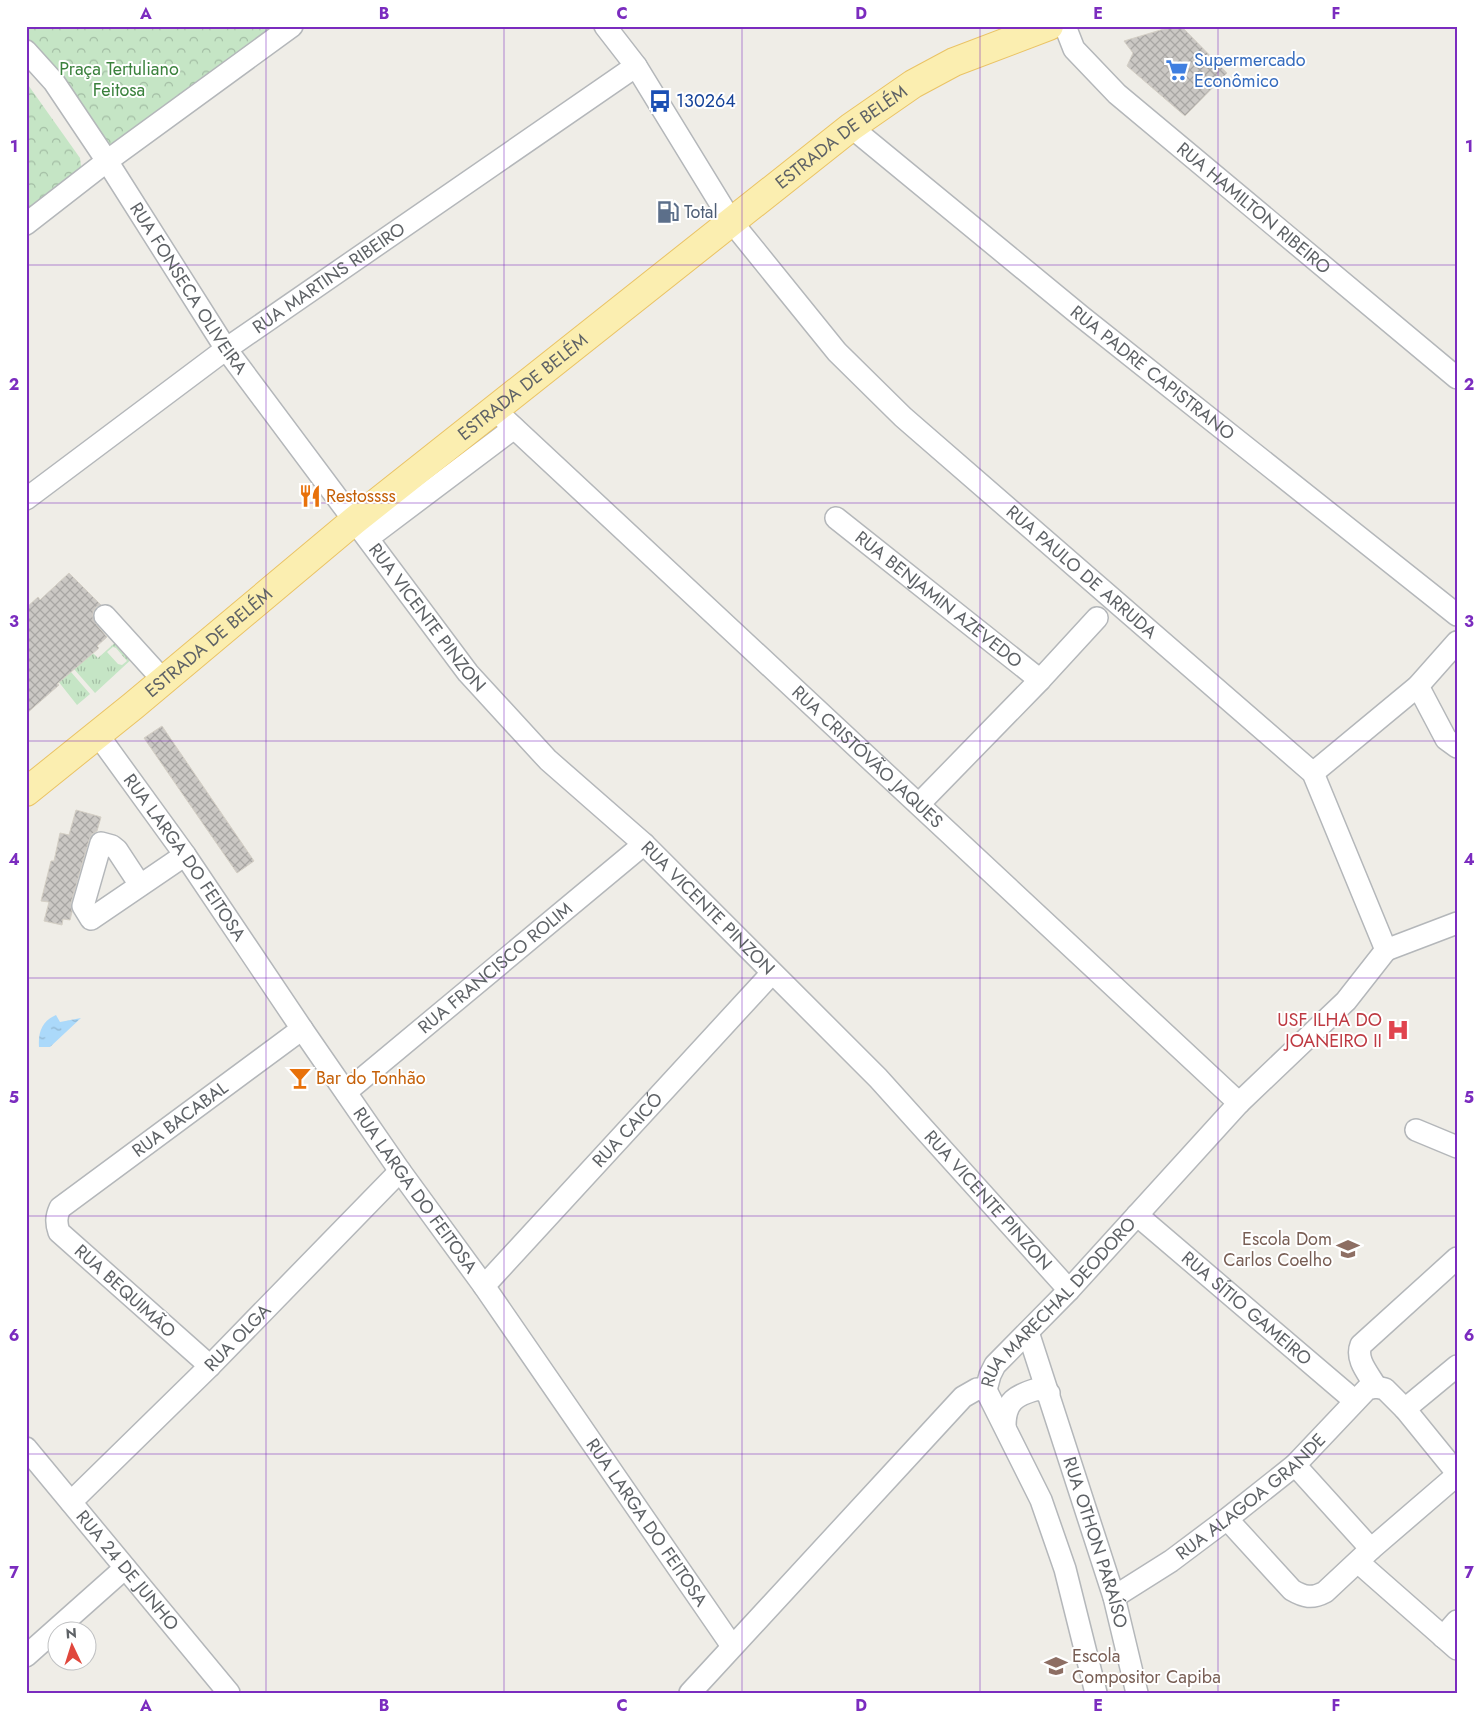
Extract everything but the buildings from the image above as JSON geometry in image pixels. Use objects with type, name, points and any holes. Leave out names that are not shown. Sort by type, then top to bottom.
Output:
[{"type":"main road","name":"ESTRADA DE BELÉM","points":[[26,792],[164,681],[504,419],[731,221],[852,127],[913,84],[954,62],[1049,26]]},
{"type":"street","points":[[26,224],[107,161],[292,26]]},
{"type":"street","name":"RUA PAULO DE ARRUDA","points":[[605,26],[636,66],[731,221],[837,352],[903,417],[1313,773],[1386,950]]},
{"type":"street","name":"RUA HAMILTON RIBEIRO","points":[[1065,26],[1074,49],[1117,94],[1457,378]]},
{"type":"street","name":"RUA FONSECA OLIVEIRA","points":[[26,51],[54,82],[107,161],[226,349],[361,529]]},
{"type":"street","name":"RUA MARTINS RIBEIRO","points":[[26,499],[226,349],[636,66]]},
{"type":"street","name":"RUA PADRE CAPISTRANO","points":[[852,127],[1082,317],[1457,615]]},
{"type":"street","name":"RUA CRISTÓVÃO JAQUES","points":[[504,419],[1239,1103]]},
{"type":"street","name":"RUA BENJAMIN AZEVEDO","points":[[836,518],[1040,680]]},
{"type":"street","name":"RUA VICENTE PINZON","points":[[361,529],[468,674],[548,760],[644,844],[878,1078],[1069,1290]]},
{"type":"street","points":[[105,616],[164,681]]},
{"type":"street","points":[[919,804],[1040,680],[1097,618]]},
{"type":"street","points":[[1313,773],[1418,686],[1457,642]]},
{"type":"street","points":[[1418,686],[1446,739],[1457,747]]},
{"type":"street","name":"RUA LARGA DO FEITOSA","points":[[98,735],[184,855],[400,1171],[484,1286],[732,1646]]},
{"type":"street","name":"RUA FRANCISCO ROLIM","points":[[346,1092],[644,844]]},
{"type":"street","points":[[140,886],[184,855]]},
{"type":"street","points":[[1386,950],[1457,923]]},
{"type":"street","name":"RUA MARECHAL DEODORO","points":[[690,1693],[963,1397],[977,1389],[986,1390],[995,1365],[1069,1290],[1239,1103],[1346,1001],[1386,950]]},
{"type":"street","name":"RUA CAICÓ","points":[[484,1286],[772,973]]},
{"type":"street","name":"RUA BACABAL","points":[[60,1208],[302,1029]]},
{"type":"street","points":[[1416,1130],[1457,1146]]},
{"type":"street","name":"RUA OLGA","points":[[71,1502],[210,1366],[400,1171]]},
{"type":"street","name":"RUA BEQUIMÃO","points":[[60,1208],[56,1224],[59,1232],[210,1366]]},
{"type":"street","name":"RUA SÍTIO GAMEIRO","points":[[1137,1215],[1355,1401]]},
{"type":"street","points":[[1227,1519],[1292,1590],[1302,1596],[1318,1596],[1325,1592],[1364,1555],[1457,1474],[1405,1409],[1385,1389],[1376,1387],[1360,1360],[1358,1352],[1360,1345],[1457,1258]]},
{"type":"street","name":"RUA OTHON PARAÍSO","points":[[1028,1332],[1114,1596],[1137,1693]]},
{"type":"street","points":[[1405,1409],[1457,1366]]},
{"type":"street","name":"RUA ALAGOA GRANDE","points":[[1114,1596],[1171,1561],[1227,1519],[1294,1464],[1367,1389],[1376,1387]]},
{"type":"street","points":[[1005,1426],[1008,1407],[1018,1396],[1038,1389],[1049,1393]]},
{"type":"street","name":"RUA OTHON PARAÍSO","points":[[986,1390],[1041,1500],[1065,1569],[1096,1693]]},
{"type":"street","name":"RUA 24 DE JUNHO","points":[[26,1448],[229,1693]]},
{"type":"street","points":[[1294,1464],[1364,1555],[1450,1643],[1457,1621]]},
{"type":"street","points":[[26,1656],[125,1568]]},
{"type":"green space","name":"Praça Tertuliano Feitosa","points":[[26,26],[280,26],[114,144],[104,144],[26,45]]},
{"type":"green space","name":"Praça Tertuliano Feitosa","points":[[26,82],[80,158],[81,166],[78,175],[26,216]]},
{"type":"green space","points":[[118,640],[135,656],[95,693],[74,669],[91,651],[98,658]],"holes":[[[113,647],[127,661],[122,665],[118,664],[107,652]]]},
{"type":"green space","points":[[71,672],[90,694],[77,705],[58,681]]},
{"type":"water","points":[[56,1015],[60,1022],[81,1018],[50,1047],[39,1047],[39,1037],[44,1024]]},
{"type":"place","name":"Supermercado Econômico","points":[[1177,70]]},
{"type":"place","name":"130264","points":[[660,101]]},
{"type":"place","name":"Total","points":[[668,212]]},
{"type":"place","name":"Restossss","points":[[310,496]]},
{"type":"place","name":"USF ILHA DO JOANEIRO II","points":[[1398,1030]]},
{"type":"place","name":"Bar do Tonhão","points":[[300,1078]]},
{"type":"place","name":"Escola Dom Carlos Coelho","points":[[1348,1249]]},
{"type":"place","name":"Escola Compositor Capiba","points":[[1056,1666]]}]
